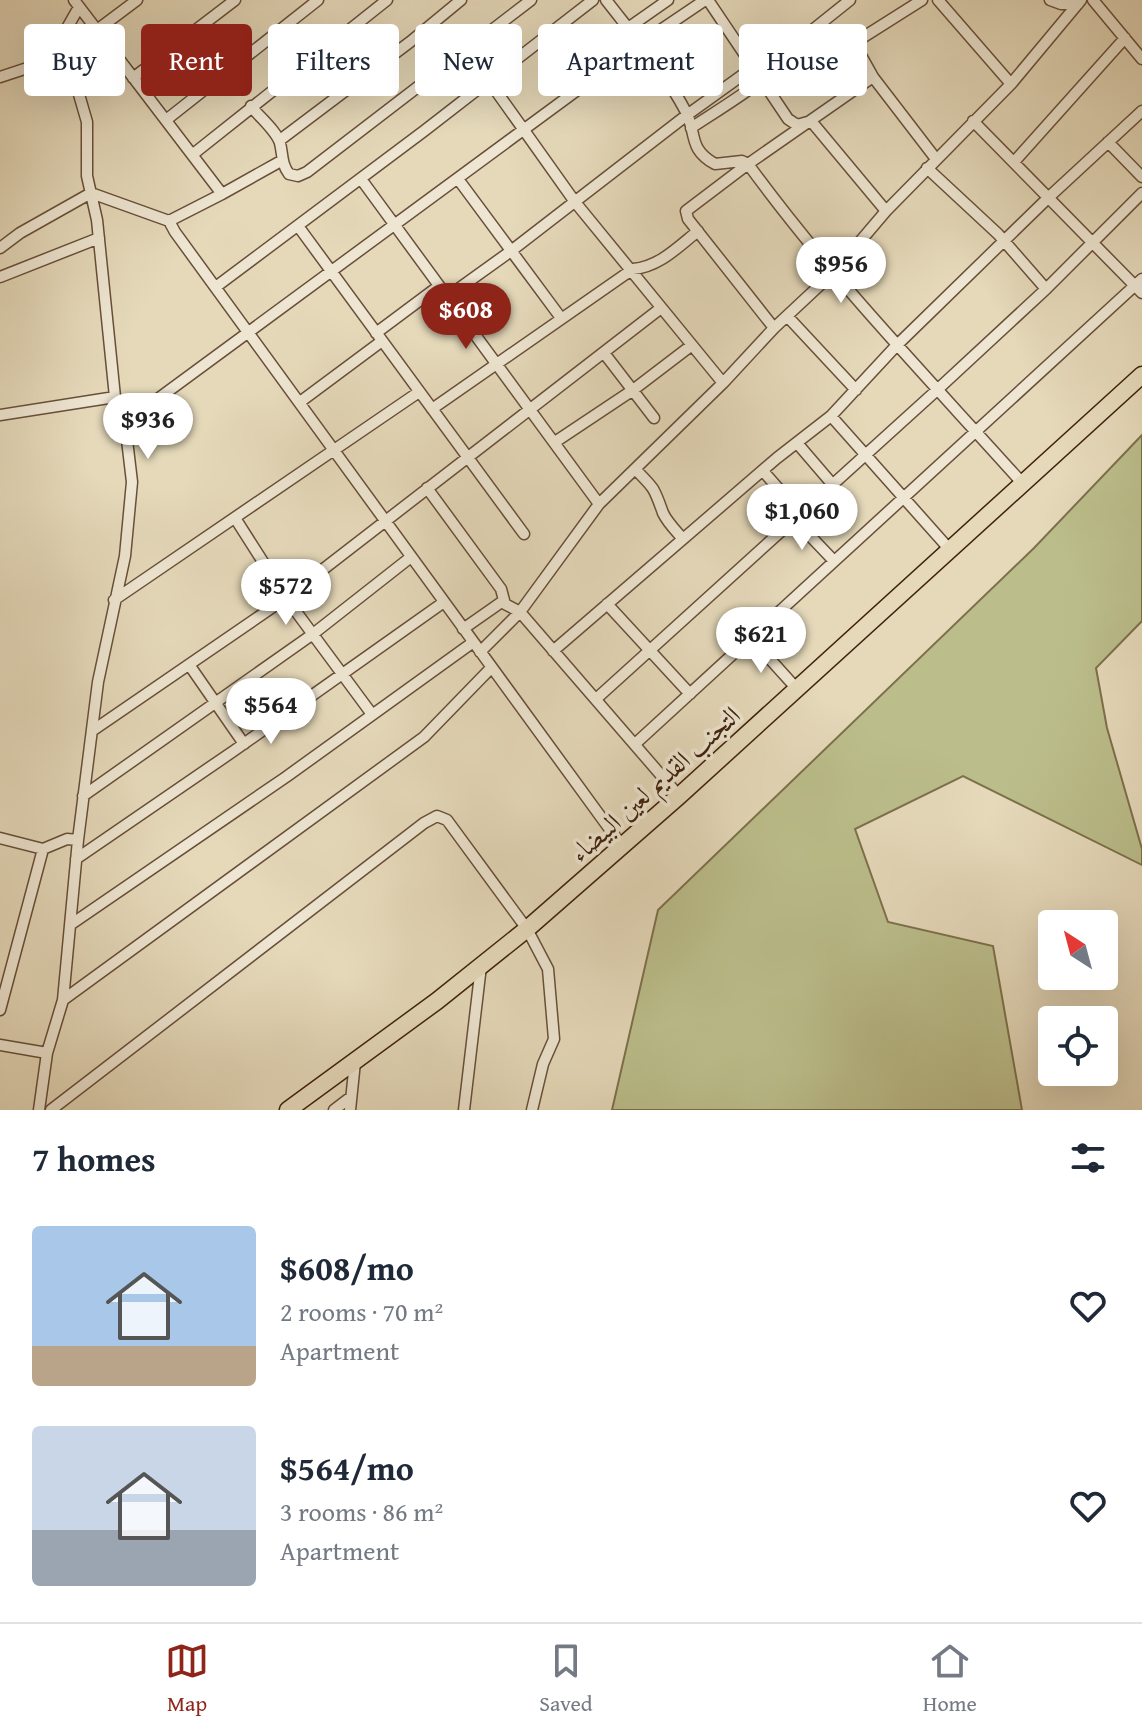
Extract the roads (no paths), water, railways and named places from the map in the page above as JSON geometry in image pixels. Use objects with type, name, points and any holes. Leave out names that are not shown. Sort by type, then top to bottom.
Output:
[{"type":"main road","name":"التجنب القديم لعين البيضاء","points":[[288,1110],[437,1001],[527,929],[951,551],[1142,375]]},
{"type":"street","points":[[105,24],[137,0]]},
{"type":"street","points":[[133,78],[235,0]]},
{"type":"street","points":[[166,120],[318,0]]},
{"type":"street","points":[[192,155],[387,0]]},
{"type":"street","points":[[280,140],[461,0]]},
{"type":"street","points":[[251,106],[280,140],[281,161],[293,176],[307,172],[531,0]]},
{"type":"street","points":[[522,55],[593,0]]},
{"type":"street","points":[[606,0],[625,24]]},
{"type":"street","points":[[634,24],[668,0]]},
{"type":"street","points":[[670,24],[706,0],[739,49]]},
{"type":"street","points":[[820,24],[850,0]]},
{"type":"street","points":[[867,35],[922,0]]},
{"type":"street","points":[[938,0],[1011,84]]},
{"type":"street","points":[[1050,0],[1061,4],[1080,2]]},
{"type":"street","points":[[1093,0],[1142,59]]},
{"type":"street","points":[[480,652],[520,612],[599,504],[835,271],[886,211],[1011,84],[1080,2]]},
{"type":"street","points":[[69,24],[77,4],[92,24]]},
{"type":"street","points":[[1014,162],[1125,38]]},
{"type":"street","points":[[867,66],[936,159]]},
{"type":"street","points":[[125,67],[222,194]]},
{"type":"street","points":[[0,77],[24,69]]},
{"type":"street","points":[[447,297],[739,77]]},
{"type":"street","points":[[774,328],[698,231],[686,211],[873,77]]},
{"type":"street","points":[[691,128],[739,95]]},
{"type":"street","points":[[39,1110],[47,1053],[63,1000],[78,840],[98,682],[125,556],[132,482],[125,423],[115,397],[99,238],[87,176],[87,122],[79,96]]},
{"type":"street","points":[[217,286],[469,96]]},
{"type":"street","points":[[499,96],[575,202],[633,269],[723,383]]},
{"type":"street","points":[[125,423],[569,96]]},
{"type":"street","points":[[674,96],[687,115],[696,148],[708,160],[723,165],[742,161],[748,164],[787,218],[896,346],[1024,485]]},
{"type":"street","points":[[773,96],[792,123],[797,125],[811,121]]},
{"type":"street","points":[[553,651],[831,416],[896,346],[1142,111]]},
{"type":"street","points":[[811,121],[886,211]]},
{"type":"street","points":[[635,744],[1140,285],[973,121]]},
{"type":"street","points":[[1108,142],[1142,177]]},
{"type":"street","points":[[169,221],[281,161]]},
{"type":"street","points":[[927,168],[1004,241],[1046,289]]},
{"type":"street","points":[[361,179],[599,504]]},
{"type":"street","points":[[458,179],[561,318]]},
{"type":"street","points":[[0,248],[20,233],[91,193],[169,221],[622,846]]},
{"type":"street","points":[[596,699],[866,456],[1046,289],[1142,193]]},
{"type":"street","points":[[298,226],[524,534]]},
{"type":"street","points":[[432,409],[633,269],[661,260],[698,231]]},
{"type":"street","points":[[0,277],[99,238]]},
{"type":"street","points":[[300,402],[439,286]]},
{"type":"street","points":[[92,731],[286,598],[661,308]]},
{"type":"street","points":[[787,316],[856,390]]},
{"type":"street","points":[[555,442],[633,390],[692,345]]},
{"type":"street","points":[[604,353],[654,418]]},
{"type":"street","points":[[114,600],[419,392]]},
{"type":"street","points":[[0,415],[115,397]]},
{"type":"street","points":[[831,416],[951,551]]},
{"type":"street","points":[[797,443],[833,485]]},
{"type":"street","points":[[635,469],[653,486],[663,513],[683,539]]},
{"type":"street","points":[[763,471],[834,561]]},
{"type":"street","points":[[427,488],[501,589],[503,601],[520,612],[679,796]]},
{"type":"street","points":[[235,518],[286,598],[371,713]]},
{"type":"street","points":[[83,796],[313,634],[411,557]]},
{"type":"street","points":[[463,629],[503,601]]},
{"type":"street","points":[[76,859],[444,602]]},
{"type":"street","points":[[607,604],[690,694]]},
{"type":"street","points":[[751,638],[797,689]]},
{"type":"street","points":[[70,925],[143,878],[472,643]]},
{"type":"street","points":[[190,666],[244,744]]},
{"type":"street","points":[[63,1000],[424,737],[491,668]]},
{"type":"street","points":[[51,1110],[220,978],[437,816],[447,820],[527,929],[548,969],[554,1039],[539,1078],[532,1110]]},
{"type":"street","points":[[0,838],[43,849],[67,839],[78,840]]},
{"type":"street","points":[[0,1010],[43,849]]},
{"type":"street","points":[[464,1110],[482,964]]},
{"type":"street","points":[[0,1045],[47,1053]]},
{"type":"street","points":[[350,1110],[355,1062]]},
{"type":"street","points":[[334,1110],[351,1097]]}]
